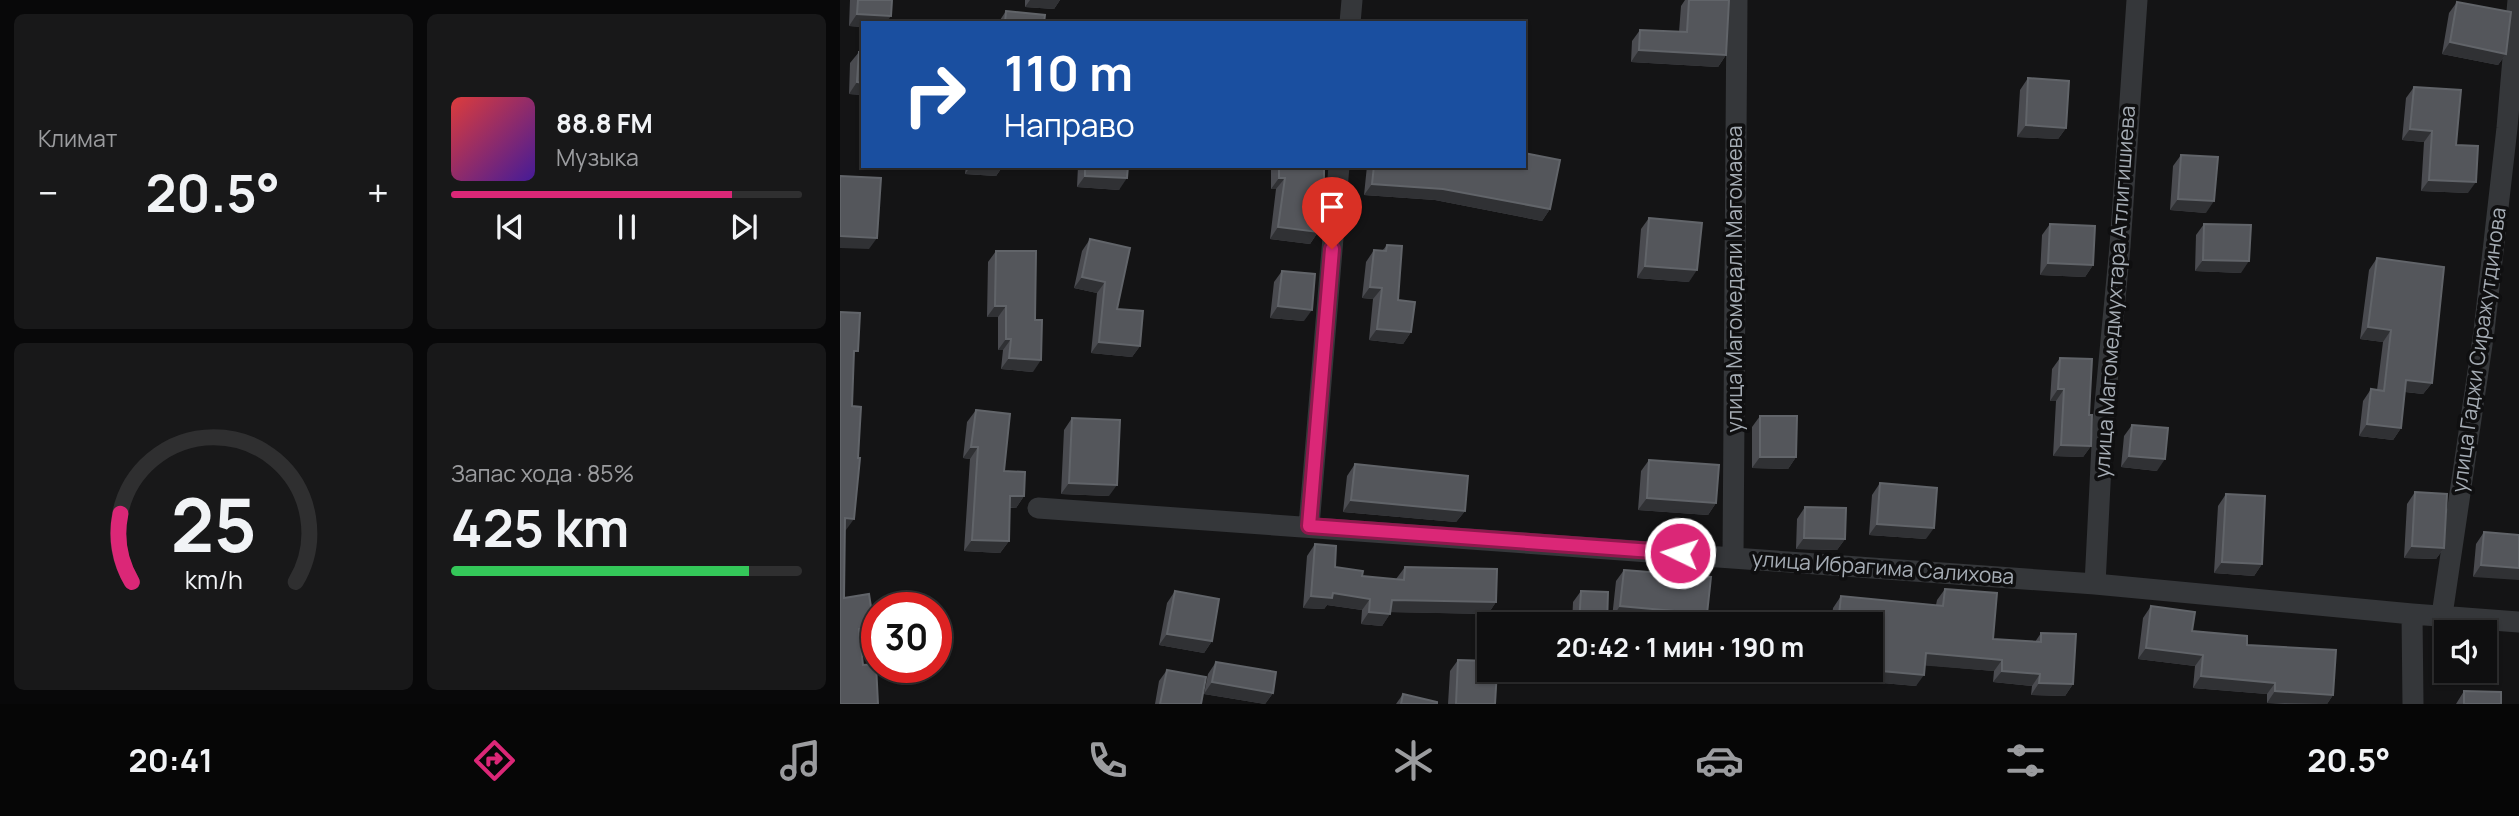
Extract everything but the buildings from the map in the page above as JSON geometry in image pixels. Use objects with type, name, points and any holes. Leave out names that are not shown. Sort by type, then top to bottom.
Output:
[{"type":"street","points":[[1350,21],[1352,0]]},
{"type":"street","name":"улица Магомедали Магомаева","points":[[1733,557],[1737,0]]},
{"type":"street","name":"улица Магомедмухтара Атлигишиева","points":[[2095,584],[2103,425],[2120,246],[2137,0]]},
{"type":"street","name":"улица Гаджи Сиражутдинова","points":[[2442,615],[2484,331],[2507,128],[2518,0]]},
{"type":"street","points":[[1309,526],[1339,168]]},
{"type":"street","name":"улица Ибрагима Салихова","points":[[1038,508],[2095,584],[2519,622]]},
{"type":"street","points":[[2412,614],[2413,704]]},
{"type":"route","points":[[1332,249],[1309,526],[1680,553]]}]
